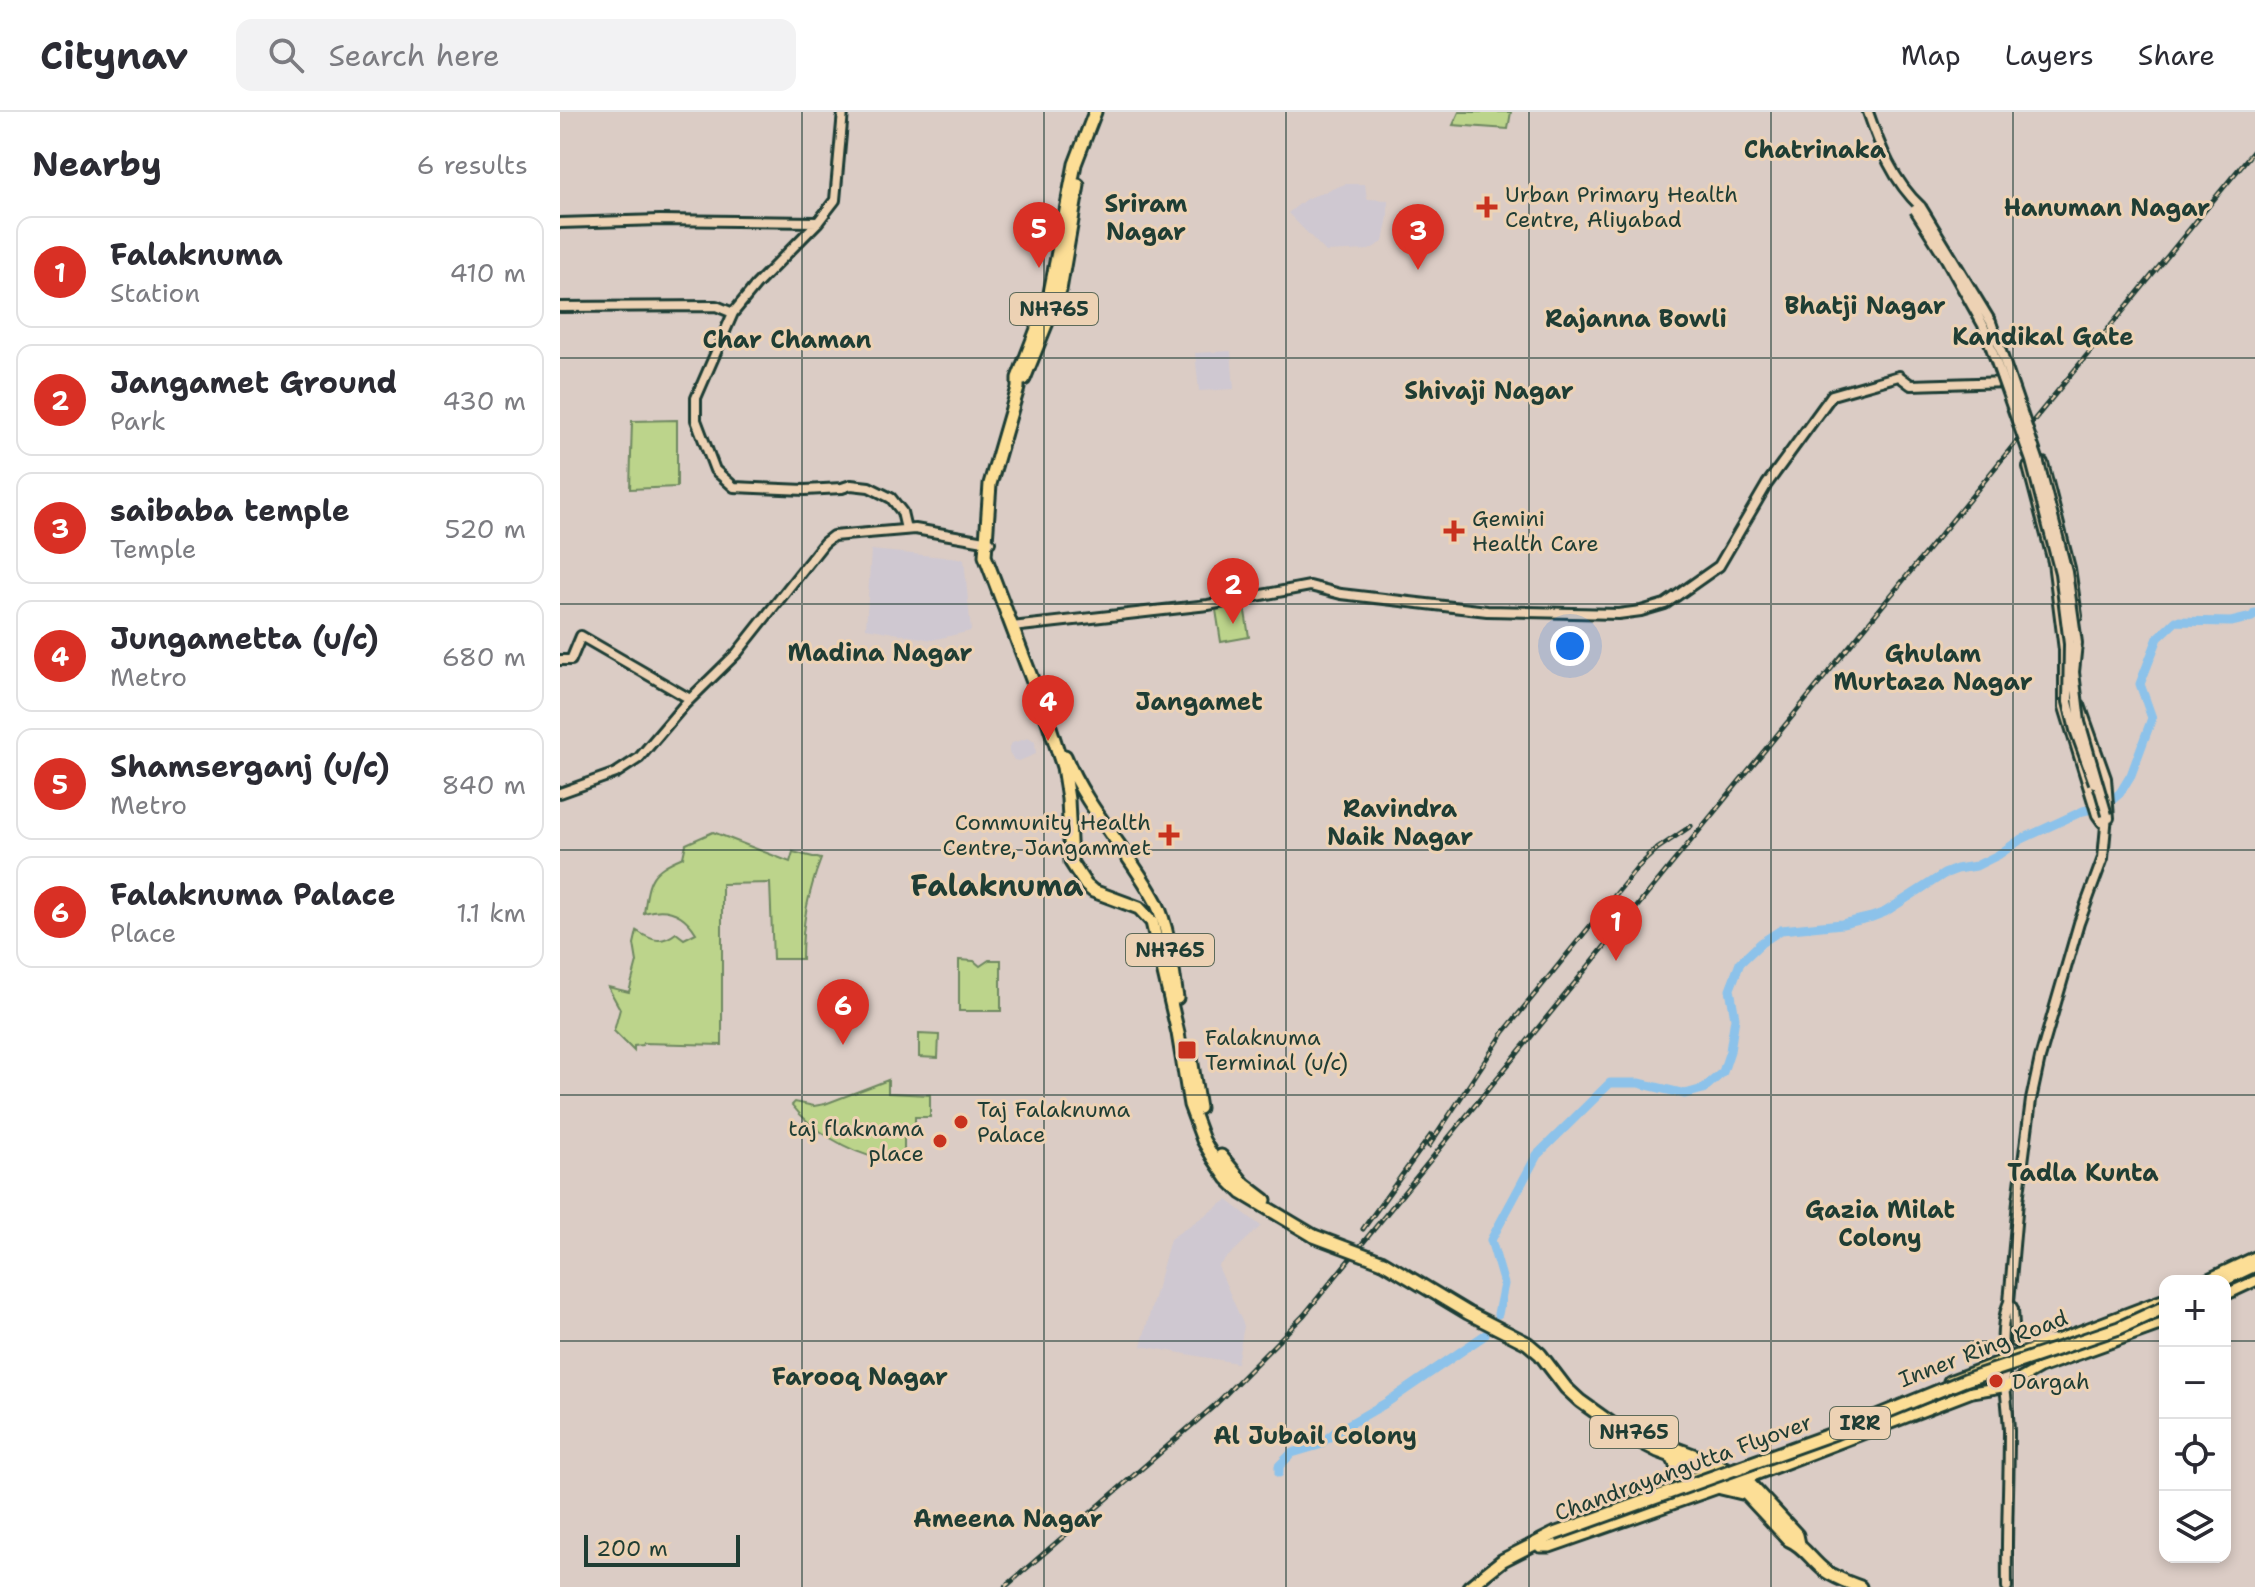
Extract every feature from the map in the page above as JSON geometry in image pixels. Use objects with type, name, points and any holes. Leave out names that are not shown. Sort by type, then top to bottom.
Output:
[{"type":"highway","name":"NH765","points":[[1095,112],[1075,164],[1049,298],[1022,364],[995,470],[988,542],[1063,767],[1071,862],[1086,885],[1105,896],[1139,908],[1152,922],[1178,1033],[1190,1105],[1203,1140],[1244,1184],[1279,1215],[1314,1236],[1383,1262],[1468,1313],[1527,1343],[1557,1373],[1636,1433],[1740,1480],[1763,1496],[1797,1535],[1799,1544]]},
{"type":"highway","name":"NH765","points":[[1018,388],[1034,357],[1060,290],[1079,178],[1101,112]]},
{"type":"highway","name":"NH765","points":[[1015,626],[1069,765],[1097,816],[1149,890],[1162,917],[1198,1105],[1218,1157]]},
{"type":"highway","points":[[1068,799],[1086,794]]},
{"type":"highway","points":[[2231,1276],[2255,1265]]},
{"type":"highway","points":[[2231,1283],[2255,1273]]},
{"type":"highway","name":"Chandrayangutta Flyover","points":[[1535,1546],[1845,1429],[1965,1380],[2119,1328],[2159,1310]]},
{"type":"highway","name":"Chandrayangutta Flyover","points":[[1555,1537],[1836,1439],[2159,1318]]},
{"type":"highway","name":"NH765","points":[[1557,1373],[1566,1388],[1593,1412],[1643,1445],[1712,1466]]},
{"type":"highway","points":[[1670,1486],[1677,1472],[1671,1456]]},
{"type":"highway","points":[[1760,1473],[1754,1481],[1763,1496]]},
{"type":"highway","name":"NH765","points":[[1740,1480],[1749,1496],[1789,1540],[1799,1544],[1821,1568],[1860,1587]]},
{"type":"highway","points":[[1721,1488],[1749,1496]]},
{"type":"highway","name":"Inner Ring Road","points":[[1469,1587],[1503,1560],[1535,1546]]},
{"type":"highway","name":"Inner Ring Road","points":[[1477,1587],[1535,1546]]},
{"type":"main road","points":[[2217,1275],[2255,1257]]},
{"type":"main road","points":[[2231,1292],[2255,1281]]},
{"type":"main road","name":"Inner Ring Road","points":[[1535,1546],[1547,1532],[1670,1486],[1712,1466],[1861,1418],[2003,1359],[2159,1301]]},
{"type":"main road","name":"Inner Ring Road","points":[[1535,1546],[1550,1547],[1721,1488],[1972,1392],[2004,1387],[2040,1368],[2159,1325]]},
{"type":"main road","points":[[2082,1331],[2090,1351]]},
{"type":"street","points":[[843,112],[836,195],[832,205],[733,313],[696,398],[696,420],[715,470],[734,487],[805,490],[851,485],[869,487],[891,498],[902,512],[906,529]]},
{"type":"street","points":[[1868,112],[1882,154],[1918,208],[1983,325],[2031,461],[2060,573],[2069,644],[2067,694],[2075,730],[2104,817]]},
{"type":"street","points":[[560,223],[660,220],[818,222]]},
{"type":"street","points":[[560,307],[716,306],[733,313]]},
{"type":"street","points":[[1015,626],[1197,606],[1310,586],[1341,594],[1487,611],[1618,614],[1665,604],[1719,566],[1767,484],[1832,395],[1899,376],[1911,385],[2014,382]]},
{"type":"street","points":[[2007,1587],[2009,1428],[2003,1359],[2018,1201],[2031,1100],[2040,1058],[2079,923],[2100,863],[2108,794],[2106,778],[2079,700],[2079,641],[2070,568],[2043,463],[2035,462],[2028,467],[2053,562],[2064,650],[2064,707],[2092,798],[2104,817]]},
{"type":"street","points":[[560,793],[616,773],[639,758],[690,699],[737,653],[833,536],[906,529],[988,542]]},
{"type":"street","points":[[560,660],[571,660],[581,636],[690,699]]},
{"type":"street","points":[[2009,1302],[2013,1309],[2015,1342],[2049,1340],[2082,1331]]},
{"type":"shaded area","points":[[1345,184],[1365,184],[1367,199],[1388,200],[1383,242],[1369,250],[1326,252],[1288,213],[1306,199]]},
{"type":"shaded area","points":[[1231,351],[1234,389],[1199,391],[1195,353]]},
{"type":"shaded area","points":[[871,550],[964,559],[971,631],[932,640],[866,628]]},
{"type":"shaded area","points":[[1028,738],[1035,742],[1036,754],[1014,760],[1009,747]]},
{"type":"shaded area","points":[[1227,1200],[1261,1226],[1218,1266],[1244,1326],[1237,1363],[1141,1346],[1170,1239]]},
{"type":"green space","points":[[1459,112],[1511,112],[1508,129],[1453,125]]},
{"type":"green space","points":[[677,420],[677,487],[630,489],[632,421]]},
{"type":"green space","points":[[1244,605],[1249,637],[1221,642],[1216,610]]},
{"type":"green space","points":[[713,832],[790,862],[793,852],[821,859],[807,908],[802,959],[773,959],[770,883],[722,884],[722,1045],[643,1043],[634,1046],[634,1051],[614,1031],[620,1009],[608,987],[629,992],[637,962],[634,944],[637,931],[657,940],[676,933],[684,939],[696,933],[686,920],[674,913],[660,910],[644,913],[646,901],[657,872],[683,857],[686,844]]},
{"type":"green space","points":[[959,960],[974,961],[980,966],[989,960],[1001,960],[1001,1011],[959,1011]]},
{"type":"green space","points":[[919,1034],[939,1035],[938,1058],[919,1057]]},
{"type":"green space","points":[[888,1080],[888,1093],[930,1095],[930,1117],[915,1117],[915,1128],[904,1129],[904,1158],[878,1158],[843,1145],[819,1131],[792,1105],[795,1102],[814,1106],[825,1104]]},
{"type":"waterway","points":[[1498,1314],[1504,1284],[1491,1240],[1537,1155],[1610,1083],[1639,1083],[1685,1094],[1703,1089],[1723,1072],[1735,1018],[1730,989],[1740,963],[1761,943],[1781,930],[1842,924],[1885,912],[1944,874],[1976,866],[2020,840],[2083,811],[2105,806],[2120,793],[2131,775],[2152,718],[2140,684],[2158,638],[2176,621],[2231,622],[2252,617],[2255,613]]},
{"type":"waterway","points":[[1279,1473],[1279,1466],[1292,1453],[1319,1445],[1485,1335]]},
{"type":"railway","points":[[1005,1587],[1214,1406],[1304,1315],[2255,149]]},
{"type":"railway","points":[[1648,855],[1691,826]]},
{"type":"railway","points":[[1429,1146],[1504,1032],[1638,867],[1657,849]]},
{"type":"railway","points":[[1363,1229],[1431,1135]]},
{"type":"place","name":"Urban Primary Health Centre, Aliyabad","points":[[1487,207]]},
{"type":"place","name":"Shamserganj (u/c)","points":[[1039,268]]},
{"type":"place","name":"saibaba temple","points":[[1418,270]]},
{"type":"place","name":"Gemini Health Care","points":[[1454,531]]},
{"type":"place","name":"Jangamet Ground","points":[[1233,624]]},
{"type":"place","name":"Jungametta (u/c)","points":[[1048,741]]},
{"type":"place","name":"Community Health Centre, Jangammet","points":[[1169,835]]},
{"type":"place","name":"Falaknuma","points":[[1616,961]]},
{"type":"place","name":"Falaknuma Palace","points":[[843,1045]]},
{"type":"place","name":"Falaknuma Terminal (u/c)","points":[[1187,1050]]},
{"type":"place","name":"Taj Falaknuma Palace","points":[[961,1122]]},
{"type":"place","name":"taj flaknama place","points":[[940,1141]]},
{"type":"place","name":"Dargah","points":[[1996,1381]]},
{"type":"district","name":"Chatrinaka","points":[[1815,150]]},
{"type":"district","name":"Hanuman Nagar","points":[[2107,208]]},
{"type":"district","name":"Sriram Nagar","points":[[1146,218]]},
{"type":"district","name":"Bhatji Nagar","points":[[1865,306]]},
{"type":"district","name":"Rajanna Bowli","points":[[1636,319]]},
{"type":"district","name":"Kandikal Gate","points":[[2043,337]]},
{"type":"district","name":"Char Chaman","points":[[787,340]]},
{"type":"district","name":"Shivaji Nagar","points":[[1489,391]]},
{"type":"district","name":"Madina Nagar","points":[[880,653]]},
{"type":"district","name":"Ghulam Murtaza Nagar","points":[[1933,668]]},
{"type":"district","name":"Jangamet","points":[[1199,702]]},
{"type":"district","name":"Ravindra Naik Nagar","points":[[1400,823]]},
{"type":"district","name":"Falaknuma","points":[[997,886]]},
{"type":"district","name":"Tadla Kunta","points":[[2083,1173]]},
{"type":"district","name":"Gazia Milat Colony","points":[[1880,1224]]},
{"type":"district","name":"Farooq Nagar","points":[[860,1377]]},
{"type":"district","name":"Al Jubail Colony","points":[[1315,1436]]},
{"type":"district","name":"Ameena Nagar","points":[[1008,1519]]}]
